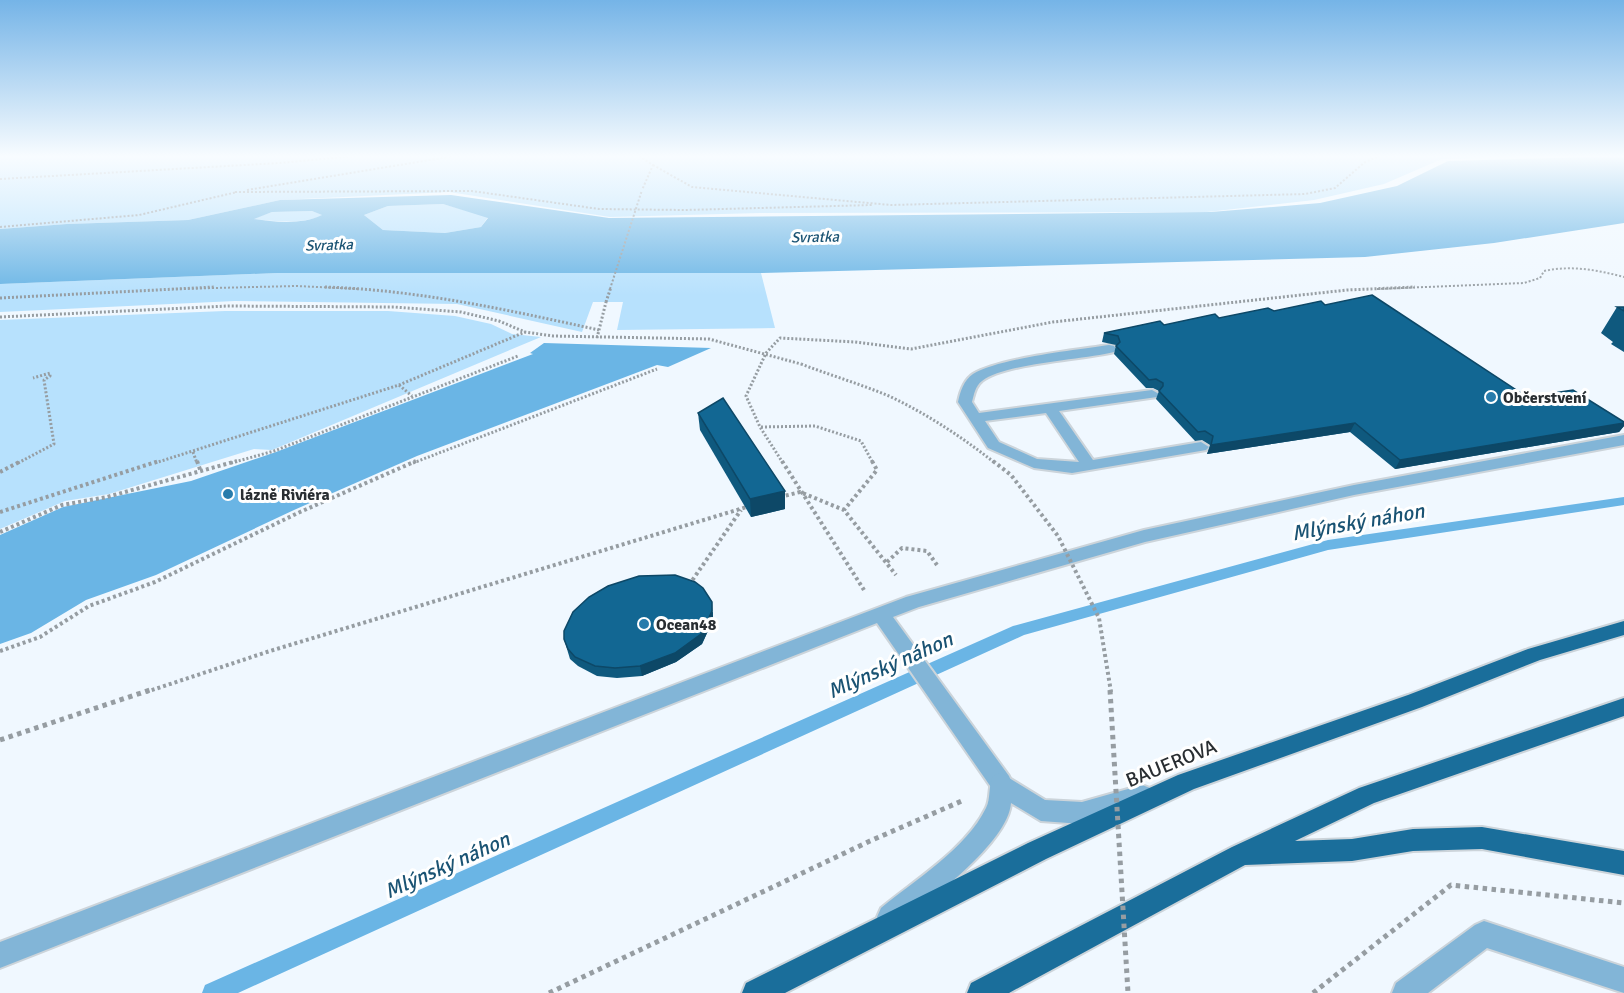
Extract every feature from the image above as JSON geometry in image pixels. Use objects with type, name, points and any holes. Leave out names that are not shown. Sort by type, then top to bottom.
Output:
[{"type":"highway","name":"BAUEROVA","points":[[756,993],[857,944],[1037,850],[1186,782],[1415,701],[1535,654],[1600,633],[1624,628]]},
{"type":"highway","points":[[981,993],[1241,855],[1367,795],[1624,707]]},
{"type":"highway","points":[[1241,855],[1352,850],[1413,840],[1482,838],[1624,863]]},
{"type":"street","points":[[1109,349],[999,370],[979,376],[968,389],[965,402],[993,445],[1034,463],[1072,468],[1201,447]]},
{"type":"street","points":[[975,418],[1152,394]]},
{"type":"street","points":[[1050,408],[1089,465]]},
{"type":"street","points":[[0,955],[913,602],[1144,536],[1354,490],[1624,440]]},
{"type":"street","points":[[880,613],[1001,783],[1041,810],[1082,813],[1186,782]]},
{"type":"street","points":[[857,944],[976,845],[999,808],[1001,783]]},
{"type":"street","points":[[1406,993],[1484,934],[1624,981]]},
{"type":"path","points":[[0,227],[139,215],[192,202]]},
{"type":"path","points":[[552,202],[599,209],[685,210],[991,202]]},
{"type":"path","points":[[597,338],[606,302],[638,202]]},
{"type":"path","points":[[858,202],[891,205]]},
{"type":"path","points":[[880,613],[760,428],[746,396],[766,353],[780,338],[855,342],[910,349],[1053,322],[1335,291],[1524,283],[1540,278],[1544,271],[1562,266],[1588,268],[1624,277]]},
{"type":"path","points":[[0,298],[146,290],[265,288],[394,291],[442,297],[599,330]]},
{"type":"path","points":[[0,317],[228,306],[394,307],[461,312],[499,321],[525,332],[597,338],[709,339],[801,364],[888,396],[929,417],[966,440],[1011,475],[1058,536],[1099,618],[1110,682],[1128,993]]},
{"type":"path","points":[[0,512],[399,385],[525,332]]},
{"type":"path","points":[[0,532],[62,505],[107,497],[274,451],[518,356]]},
{"type":"path","points":[[0,651],[40,638],[88,606],[155,582],[300,512],[419,460],[657,369]]},
{"type":"path","points":[[0,472],[54,444],[44,380],[50,376],[50,373],[33,378]]},
{"type":"path","points":[[399,385],[412,396]]},
{"type":"path","points":[[760,428],[815,426],[861,441],[877,470],[844,510]]},
{"type":"path","points":[[193,452],[201,472]]},
{"type":"path","points":[[769,501],[800,492],[844,510],[887,562],[913,602]]},
{"type":"path","points":[[0,740],[270,651],[760,503]]},
{"type":"path","points":[[687,588],[741,509]]},
{"type":"path","points":[[887,562],[902,549],[927,551],[938,567],[931,574]]},
{"type":"path","points":[[549,993],[870,841],[1001,783]]},
{"type":"shaded area","points":[[0,202],[269,202],[188,220],[0,229]]},
{"type":"shaded area","points":[[516,202],[1293,202],[1207,212],[760,213],[610,217]]},
{"type":"shaded area","points":[[443,204],[488,217],[481,227],[445,233],[383,230],[364,215],[388,206]]},
{"type":"shaded area","points":[[312,211],[323,215],[297,221],[252,219],[272,212]]},
{"type":"shaded area","points":[[277,273],[761,273],[775,328],[617,330],[623,302],[593,302],[582,332],[457,304],[235,301],[0,312],[0,284]]},
{"type":"shaded area","points":[[225,311],[388,311],[455,316],[491,324],[512,334],[541,337],[272,450],[254,449],[109,494],[65,501],[0,529],[0,320]]},
{"type":"water","name":"Svratka","points":[[269,202],[501,202],[609,218],[1211,212],[1320,203],[1624,202],[1624,223],[1494,243],[1365,257],[761,273],[277,273],[0,284],[0,229],[188,220]],"holes":[[[443,204],[488,218],[481,227],[445,233],[383,230],[364,215],[388,206]],[[312,211],[322,215],[297,221],[279,222],[254,219],[272,212]]]},
{"type":"water","name":"lázně Riviéra","points":[[544,343],[711,348],[668,367],[657,365],[417,456],[294,510],[156,575],[86,600],[31,633],[0,644],[0,535],[63,507],[191,481],[276,452],[533,354],[530,353]]},
{"type":"building","points":[[1372,295],[1527,397],[1573,390],[1624,423],[1400,460],[1355,423],[1211,445],[1213,436],[1205,431],[1198,432],[1159,391],[1163,383],[1156,379],[1149,380],[1116,346],[1120,342],[1118,336],[1104,333],[1160,321],[1164,325],[1215,314],[1219,318],[1268,308],[1274,311],[1321,301],[1325,305]]},
{"type":"building","points":[[723,398],[785,491],[750,499],[698,413]]},
{"type":"building","points":[[675,575],[695,582],[703,588],[712,602],[712,611],[701,634],[675,653],[640,666],[615,668],[595,666],[575,657],[568,649],[564,631],[573,612],[589,597],[608,586],[639,576]]},
{"type":"waterway","name":"Mlýnský náhon","points":[[213,993],[1019,630],[1328,545],[1624,501]]},
{"type":"place","name":"Občerstvení","points":[[1491,397]]},
{"type":"place","name":"lázně Riviéra","points":[[228,494]]},
{"type":"place","name":"Ocean48","points":[[644,624]]}]
